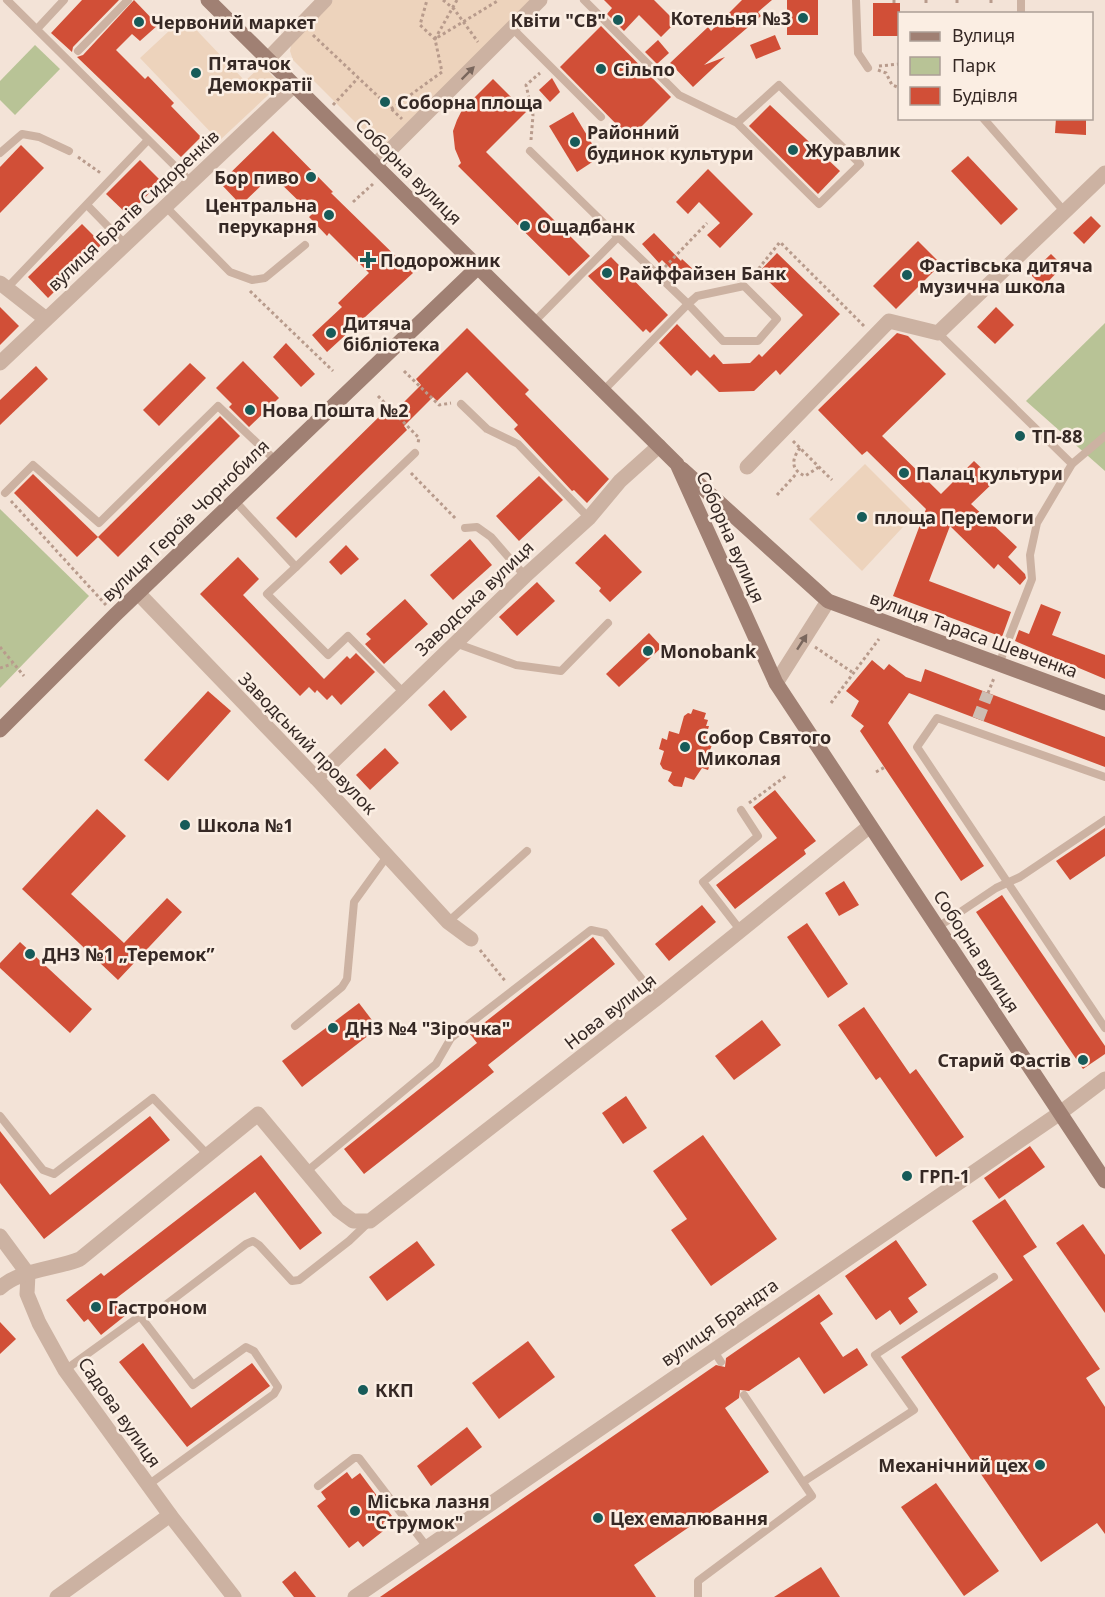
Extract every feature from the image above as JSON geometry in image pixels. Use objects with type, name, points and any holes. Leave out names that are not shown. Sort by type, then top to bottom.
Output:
[{"type":"main road","name":"Соборна вулиця","points":[[208,0],[677,464],[776,683],[1105,1181]]},
{"type":"main road","name":"вулиця Героїв Чорнобиля","points":[[0,730],[115,615],[478,267]]},
{"type":"main road","points":[[677,464],[828,601]]},
{"type":"main road","name":"вулиця Тараса Шевченка","points":[[828,601],[1105,703]]},
{"type":"street","points":[[268,59],[325,0]]},
{"type":"street","points":[[375,165],[540,0]]},
{"type":"street","name":"вулиця Братів Сидоренків","points":[[0,363],[294,85]]},
{"type":"street","points":[[747,467],[889,321],[938,333],[1105,172]]},
{"type":"street","points":[[2,286],[46,319]]},
{"type":"street","name":"Заводська вулиця","points":[[316,778],[525,576],[589,518],[620,481],[659,446]]},
{"type":"street","name":"Заводський провулок","points":[[138,593],[316,778],[448,922],[471,939]]},
{"type":"street","points":[[776,683],[828,601]]},
{"type":"street","name":"Нова вулиця","points":[[370,1221],[657,998],[870,826]]},
{"type":"street","name":"вулиця Брандта","points":[[355,1597],[717,1356],[1105,1079]]},
{"type":"street","points":[[0,1288],[9,1279],[60,1268],[80,1259],[258,1114],[338,1210],[353,1221],[370,1221]]},
{"type":"street","points":[[0,1236],[28,1274]]},
{"type":"street","points":[[0,1279],[17,1259]]},
{"type":"street","name":"Садова вулиця","points":[[28,1274],[27,1294],[39,1323],[65,1370],[170,1515],[234,1597]]},
{"type":"street","points":[[57,1597],[170,1515]]},
{"type":"lane","points":[[7,0],[191,182]]},
{"type":"lane","points":[[36,29],[64,0]]},
{"type":"lane","points":[[78,51],[128,0]]},
{"type":"lane","points":[[584,0],[679,95],[737,123],[819,204],[860,164],[779,85],[737,123]]},
{"type":"lane","points":[[856,0],[858,53],[868,68]]},
{"type":"lane","points":[[512,28],[601,117]]},
{"type":"lane","points":[[985,120],[1064,211]]},
{"type":"lane","points":[[0,153],[22,134],[39,137],[69,151]]},
{"type":"lane","points":[[2,286],[87,205],[148,140]]},
{"type":"lane","points":[[530,151],[688,304],[723,341],[758,341],[777,319],[744,286],[697,296],[688,304],[603,391]]},
{"type":"lane","points":[[87,205],[125,244]]},
{"type":"lane","points":[[165,206],[230,272],[252,280],[265,278],[304,245]]},
{"type":"lane","points":[[534,322],[618,237]]},
{"type":"lane","points":[[938,333],[1072,464]]},
{"type":"lane","points":[[461,404],[487,429],[518,444],[589,518]]},
{"type":"lane","points":[[5,494],[33,465],[99,524],[218,406],[276,460]]},
{"type":"lane","points":[[999,664],[1032,579],[1030,555],[1037,523],[1072,464],[1105,436]]},
{"type":"lane","points":[[404,693],[348,636],[328,655],[267,594],[415,453]]},
{"type":"lane","points":[[234,500],[296,567]]},
{"type":"lane","points":[[465,528],[477,527],[491,537],[525,576]]},
{"type":"lane","points":[[455,643],[516,665],[561,671],[608,623]]},
{"type":"lane","points":[[1105,777],[937,718],[917,747],[1105,1028]]},
{"type":"lane","points":[[741,810],[758,836],[704,882],[741,931]]},
{"type":"lane","points":[[938,927],[1020,877],[1105,820]]},
{"type":"lane","points":[[448,922],[527,851]]},
{"type":"lane","points":[[295,1026],[342,987],[347,979],[354,902],[388,855]]},
{"type":"lane","points":[[306,1172],[436,1064],[451,1038],[591,930],[604,933],[657,998]]},
{"type":"lane","points":[[0,1116],[43,1170],[54,1174],[153,1098],[209,1156]]},
{"type":"lane","points":[[65,1370],[140,1316],[159,1310],[246,1244],[253,1242],[259,1245],[286,1276],[292,1281],[298,1280],[349,1241],[370,1221]]},
{"type":"lane","points":[[803,1482],[914,1410],[875,1355],[994,1276]]},
{"type":"lane","points":[[140,1316],[193,1385],[246,1347],[254,1351],[279,1387],[274,1394],[148,1485]]},
{"type":"lane","points":[[698,1597],[698,1581],[812,1496],[744,1395]]},
{"type":"lane","points":[[318,1486],[354,1458],[359,1458],[427,1547]]},
{"type":"path","points":[[391,109],[442,72],[435,39],[420,26],[427,0]]},
{"type":"path","points":[[444,0],[453,7],[472,37],[488,52]]},
{"type":"path","points":[[435,39],[457,0]]},
{"type":"path","points":[[435,39],[499,0]]},
{"type":"path","points":[[302,25],[412,129]]},
{"type":"path","points":[[530,151],[533,115],[526,85],[549,64]]},
{"type":"path","points":[[868,68],[898,64]]},
{"type":"path","points":[[868,68],[886,73],[892,85],[898,87]]},
{"type":"path","points":[[324,114],[358,78]]},
{"type":"path","points":[[69,151],[110,181]]},
{"type":"path","points":[[657,275],[707,223]]},
{"type":"path","points":[[744,286],[780,242],[874,336]]},
{"type":"path","points":[[230,272],[333,371]]},
{"type":"path","points":[[404,371],[439,405],[461,404]]},
{"type":"path","points":[[782,431],[832,480]]},
{"type":"path","points":[[800,448],[792,464],[797,472],[805,476],[819,467]]},
{"type":"path","points":[[777,495],[797,472]]},
{"type":"path","points":[[5,494],[115,615]]},
{"type":"path","points":[[804,639],[852,672]]},
{"type":"path","points":[[831,703],[879,639]]},
{"type":"path","points":[[0,647],[24,676]]},
{"type":"path","points":[[0,668],[13,663]]},
{"type":"path","points":[[876,772],[885,767]]},
{"type":"path","points":[[741,810],[786,776]]},
{"type":"path","points":[[471,939],[513,990]]},
{"type":"green space","points":[[35,45],[60,69],[15,115],[0,100],[0,81]]},
{"type":"green space","points":[[1105,323],[1105,471],[1026,401]]},
{"type":"green space","points":[[0,509],[89,596],[0,688]]},
{"type":"shaded area","name":"Соборна площа","points":[[333,0],[536,0],[386,143],[378,143],[293,60],[290,51],[292,41]]},
{"type":"shaded area","name":"П'ятачок Демократії","points":[[184,17],[245,81],[262,65],[280,84],[219,141],[140,58]]},
{"type":"shaded area","name":"площа Перемоги","points":[[865,464],[915,514],[862,571],[809,519]]},
{"type":"building","points":[[82,0],[119,0],[73,47],[72,52],[51,33]]},
{"type":"building","points":[[134,0],[158,25],[140,41],[132,34],[116,50],[145,79],[148,76],[174,103],[171,106],[201,137],[181,157],[77,57],[83,55]]},
{"type":"building","points":[[604,0],[654,0],[676,22],[661,37],[639,15],[624,31],[607,14],[612,8]]},
{"type":"building","points":[[742,0],[772,0],[758,12],[761,16],[704,65],[725,57],[693,87],[670,63],[708,27],[711,31]]},
{"type":"building","name":"Котельня №3","points":[[787,0],[818,0],[818,35],[787,35]]},
{"type":"building","points":[[873,3],[900,3],[898,36],[873,36]]},
{"type":"building","points":[[601,26],[671,97],[630,138],[560,67]]},
{"type":"building","points":[[775,35],[781,49],[756,59],[750,45]]},
{"type":"building","points":[[658,40],[669,53],[657,64],[645,52]]},
{"type":"building","points":[[552,78],[560,92],[550,102],[539,90]]},
{"type":"building","points":[[493,79],[526,112],[486,152],[590,256],[569,276],[458,166],[461,163],[455,149],[453,131],[457,120],[462,110]]},
{"type":"building","name":"Журавлик","points":[[770,105],[840,171],[818,194],[749,126]]},
{"type":"building","name":"Районний будинок культури","points":[[573,112],[600,157],[577,172],[549,126]]},
{"type":"building","points":[[1056,120],[1086,120],[1086,135],[1055,133]]},
{"type":"building","points":[[273,131],[333,192],[331,193],[413,273],[327,352],[312,335],[342,307],[338,303],[369,273],[329,233],[327,236],[309,217],[312,214],[272,175],[241,205],[220,183]]},
{"type":"building","points":[[21,145],[44,168],[0,213],[0,167]]},
{"type":"building","points":[[968,156],[1018,209],[1001,225],[951,171]]},
{"type":"building","points":[[140,160],[161,181],[128,215],[106,194]]},
{"type":"building","points":[[708,169],[753,214],[720,248],[707,235],[720,223],[699,202],[688,214],[676,202]]},
{"type":"building","points":[[1091,216],[1101,226],[1084,244],[1073,233]]},
{"type":"building","points":[[82,224],[102,244],[48,298],[28,277]]},
{"type":"building","points":[[654,233],[681,261],[682,259],[695,271],[684,282],[662,260],[659,263],[642,244]]},
{"type":"building","name":"Фастівська дитяча музична школа","points":[[918,241],[941,264],[896,309],[873,286]]},
{"type":"building","points":[[777,253],[840,314],[780,375],[776,370],[754,391],[719,392],[697,370],[691,376],[659,343],[677,324],[710,358],[714,354],[723,364],[750,363],[759,354],[762,357],[803,315],[759,272]]},
{"type":"building","points":[[1051,254],[1063,266],[1043,287],[1030,274]]},
{"type":"building","points":[[611,257],[668,315],[650,333],[646,329],[643,332],[588,276]]},
{"type":"building","points":[[0,307],[19,326],[0,345]]},
{"type":"building","points":[[996,307],[1014,325],[995,344],[977,327]]},
{"type":"building","points":[[467,328],[529,390],[525,394],[609,479],[587,503],[574,490],[572,491],[514,429],[518,425],[467,372],[437,401],[433,397],[404,426],[407,430],[296,538],[276,518],[387,409],[392,414],[421,385],[416,379]]},
{"type":"building","name":"Палац культури","points":[[897,333],[908,336],[946,374],[882,436],[941,494],[974,461],[995,481],[971,504],[1017,547],[1008,557],[1025,574],[1026,578],[1020,585],[998,564],[994,569],[950,526],[929,581],[1011,612],[1002,637],[893,596],[926,509],[867,451],[862,455],[818,410]]},
{"type":"building","points":[[286,343],[315,374],[301,387],[273,357]]},
{"type":"building","points":[[243,361],[279,398],[249,427],[229,407],[232,404],[216,388]]},
{"type":"building","points":[[190,363],[206,378],[159,426],[143,410]]},
{"type":"building","points":[[36,366],[48,379],[0,425],[0,400]]},
{"type":"building","points":[[220,416],[240,436],[118,557],[98,537]]},
{"type":"building","points":[[33,474],[98,537],[77,557],[14,493]]},
{"type":"building","points":[[539,476],[563,500],[519,541],[496,516]]},
{"type":"building","points":[[605,534],[642,572],[610,602],[599,591],[601,588],[575,563]]},
{"type":"building","points":[[470,539],[492,565],[453,600],[430,575]]},
{"type":"building","points":[[346,545],[359,559],[341,575],[329,562]]},
{"type":"building","points":[[238,557],[259,579],[243,595],[324,679],[347,656],[350,659],[356,653],[375,672],[341,705],[332,695],[327,700],[317,690],[315,693],[309,687],[300,696],[200,594]]},
{"type":"building","points":[[537,582],[555,601],[517,636],[499,617]]},
{"type":"building","points":[[405,599],[428,624],[384,664],[365,644],[371,639],[366,634]]},
{"type":"building","points":[[1041,604],[1061,612],[1052,635],[1105,655],[1105,679],[1015,641],[1019,630],[1029,634]]},
{"type":"building","points":[[649,633],[662,647],[619,687],[606,674]]},
{"type":"building","points":[[872,660],[884,670],[889,664],[906,677],[921,682],[925,669],[1105,737],[1105,767],[909,693],[888,723],[984,866],[961,881],[860,731],[864,726],[851,716],[859,701],[846,691]]},
{"type":"building","points":[[444,690],[467,717],[451,731],[428,705]]},
{"type":"building","points":[[208,691],[231,711],[168,781],[144,760]]},
{"type":"building","name":"Собор Святого Миколая","points":[[693,709],[706,713],[704,719],[708,720],[706,726],[709,726],[704,742],[712,745],[708,755],[713,757],[708,770],[702,768],[694,780],[685,777],[682,787],[674,786],[668,781],[672,772],[663,769],[660,764],[664,751],[659,749],[662,738],[667,740],[669,731],[679,734],[684,716],[691,714]]},
{"type":"building","points":[[385,748],[399,763],[370,790],[356,775]]},
{"type":"building","points":[[775,790],[816,841],[804,850],[806,854],[735,909],[716,885],[777,838],[753,807]]},
{"type":"building","points":[[97,809],[126,836],[71,894],[124,943],[167,898],[182,912],[118,980],[22,889]]},
{"type":"building","points":[[1105,828],[1105,856],[1070,880],[1056,861]]},
{"type":"building","points":[[844,881],[859,905],[839,916],[825,893]]},
{"type":"building","points":[[1002,895],[1105,1046],[1105,1054],[1083,1069],[976,912]]},
{"type":"building","points":[[702,905],[716,922],[669,961],[655,944]]},
{"type":"building","points":[[807,923],[848,984],[828,998],[787,937]]},
{"type":"building","points":[[593,937],[615,964],[488,1065],[494,1072],[364,1174],[344,1149],[477,1043],[470,1034]]},
{"type":"building","points":[[20,942],[92,1009],[70,1033],[0,968],[0,963]]},
{"type":"building","points":[[359,1003],[378,1028],[302,1087],[282,1061]]},
{"type":"building","points":[[864,1007],[910,1074],[916,1069],[964,1137],[936,1157],[880,1077],[876,1080],[838,1025]]},
{"type":"building","points":[[762,1020],[781,1045],[734,1080],[715,1056]]},
{"type":"building","points":[[626,1096],[647,1128],[623,1144],[602,1113]]},
{"type":"building","points":[[150,1116],[170,1140],[44,1239],[0,1183],[0,1131],[50,1195]]},
{"type":"building","points":[[703,1135],[777,1239],[711,1286],[671,1230],[687,1219],[653,1171]]},
{"type":"building","points":[[1030,1146],[1045,1167],[999,1199],[984,1178]]},
{"type":"building","points":[[261,1155],[322,1233],[300,1250],[255,1192],[114,1300],[126,1315],[101,1335],[88,1319],[84,1322],[66,1300],[101,1273],[104,1276]]},
{"type":"building","name":"Механічний цех","points":[[1005,1199],[1037,1247],[1023,1256],[1100,1369],[1086,1378],[1105,1407],[1105,1534],[1097,1523],[1041,1562],[901,1357],[1013,1280],[972,1221]]},
{"type":"building","points":[[1083,1224],[1105,1255],[1105,1313],[1056,1243]]},
{"type":"building","points":[[896,1240],[927,1285],[908,1298],[918,1312],[900,1325],[890,1310],[876,1320],[845,1276]]},
{"type":"building","points":[[417,1241],[435,1265],[387,1301],[369,1277]]},
{"type":"building","name":"Цех емалювання","points":[[819,1294],[833,1314],[820,1323],[843,1357],[857,1348],[868,1365],[824,1394],[799,1357],[749,1391],[740,1390],[739,1398],[725,1408],[769,1472],[634,1565],[656,1597],[380,1597],[716,1365],[725,1367],[726,1358]]},
{"type":"building","points":[[0,1322],[16,1339],[0,1354]]},
{"type":"building","points":[[528,1341],[555,1377],[499,1419],[472,1383]]},
{"type":"building","points":[[143,1343],[191,1408],[252,1363],[270,1386],[187,1447],[119,1362]]},
{"type":"building","points":[[467,1427],[482,1447],[431,1486],[417,1466]]},
{"type":"building","name":"Міська лазня \"Струмок\"","points":[[347,1472],[352,1479],[360,1473],[392,1516],[383,1523],[387,1528],[363,1547],[358,1541],[349,1548],[317,1506],[326,1499],[321,1492]]},
{"type":"building","points":[[936,1483],[999,1571],[964,1596],[901,1507]]},
{"type":"building","points":[[821,1567],[840,1597],[774,1597]]},
{"type":"building","points":[[295,1571],[316,1597],[294,1597],[282,1582]]},
{"type":"tunnel","points":[[978,719],[988,693]]},
{"type":"place","name":"Котельня №3","points":[[803,18]]},
{"type":"place","name":"Квіти \"СВ\"","points":[[618,20]]},
{"type":"place","name":"Червоний маркет","points":[[139,22]]},
{"type":"place","name":"Сільпо","points":[[601,69]]},
{"type":"place","name":"П'ятачок Демократії","points":[[196,73]]},
{"type":"place","name":"Соборна площа","points":[[385,102]]},
{"type":"place","name":"Районний будинок культури","points":[[575,142]]},
{"type":"place","name":"Журавлик","points":[[793,150]]},
{"type":"place","name":"Бор пиво","points":[[311,177]]},
{"type":"place","name":"Центральна перукарня","points":[[329,215]]},
{"type":"place","name":"Ощадбанк","points":[[525,226]]},
{"type":"place","name":"Подорожник","points":[[368,260]]},
{"type":"place","name":"Райффайзен Банк","points":[[607,273]]},
{"type":"place","name":"Фастівська дитяча музична школа","points":[[907,275]]},
{"type":"place","name":"Дитяча бібліотека","points":[[331,333]]},
{"type":"place","name":"Нова Пошта №2","points":[[250,410]]},
{"type":"place","name":"ТП-88","points":[[1020,436]]},
{"type":"place","name":"Палац культури","points":[[904,473]]},
{"type":"place","name":"площа Перемоги","points":[[862,517]]},
{"type":"place","name":"Monobank","points":[[648,651]]},
{"type":"place","name":"Собор Святого Миколая","points":[[685,747]]},
{"type":"place","name":"Школа №1","points":[[185,825]]},
{"type":"place","name":"ДНЗ №1 „Теремок”","points":[[30,954]]},
{"type":"place","name":"ДНЗ №4 \"Зірочка\"","points":[[333,1028]]},
{"type":"place","name":"Старий Фастів","points":[[1083,1060]]},
{"type":"place","name":"ГРП-1","points":[[907,1176]]},
{"type":"place","name":"Гастроном","points":[[96,1307]]},
{"type":"place","name":"ККП","points":[[363,1390]]},
{"type":"place","name":"Механічний цех","points":[[1040,1465]]},
{"type":"place","name":"Міська лазня \"Струмок\"","points":[[355,1511]]},
{"type":"place","name":"Цех емалювання","points":[[598,1518]]}]
